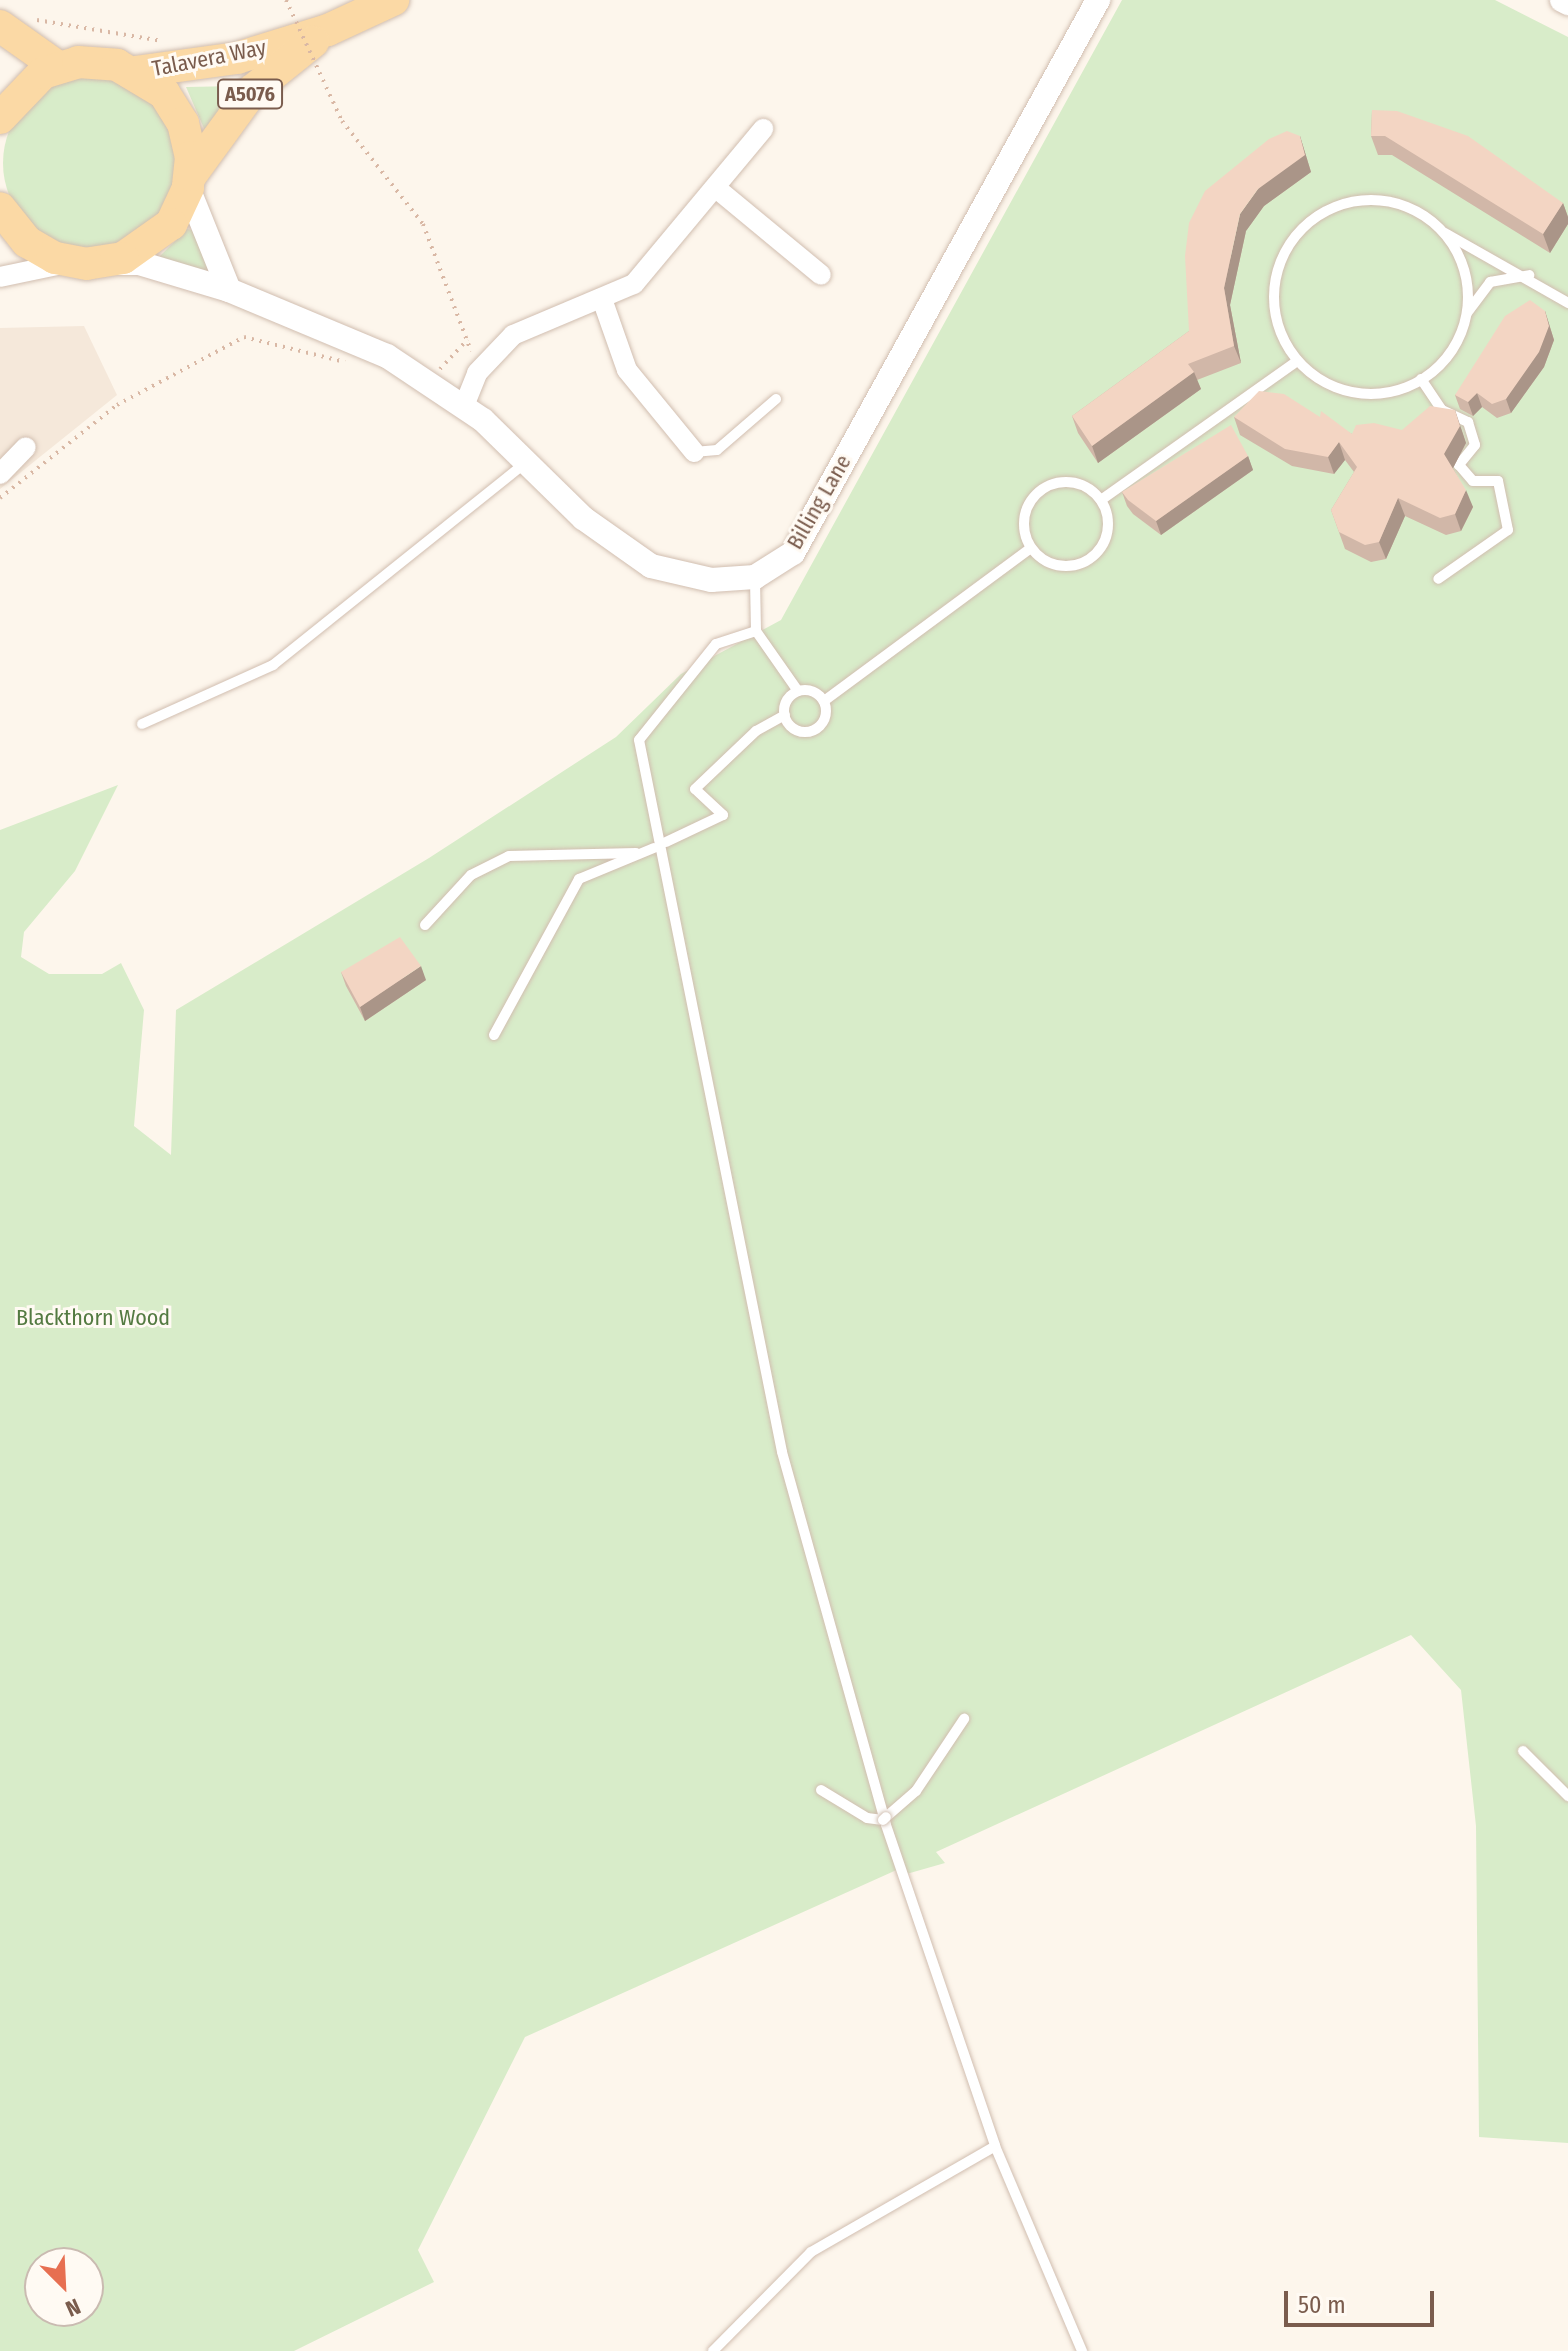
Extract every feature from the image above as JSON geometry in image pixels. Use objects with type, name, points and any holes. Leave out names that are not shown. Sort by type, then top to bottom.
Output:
[{"type":"main road","name":"Talavera Way","points":[[135,72],[237,58],[393,0]]},
{"type":"main road","points":[[13,22],[58,67]]},
{"type":"main road","name":"Talavera Way","points":[[104,263],[157,238],[190,181],[253,90],[317,26]]},
{"type":"main road","points":[[0,118],[23,88],[58,67],[97,62],[135,72],[164,93],[183,123],[190,181]]},
{"type":"main road","points":[[0,208],[27,242],[71,262],[104,263]]},
{"type":"street","name":"Billing Lane","points":[[104,263],[139,263],[229,290],[387,356],[464,406],[583,518],[651,566],[711,580],[755,577],[793,553],[1098,0]]},
{"type":"street","points":[[1562,0],[1568,3]]},
{"type":"street","points":[[464,406],[477,373],[513,335],[634,284],[763,129]]},
{"type":"street","points":[[190,181],[229,290]]},
{"type":"street","points":[[716,188],[821,275]]},
{"type":"street","points":[[0,277],[71,262]]},
{"type":"street","points":[[602,299],[627,370],[694,452]]},
{"type":"lane","points":[[1529,275],[1490,282],[1467,313],[1456,343],[1421,379],[1382,393],[1350,392],[1297,361],[1274,306],[1287,247],[1306,224],[1361,200],[1406,207],[1443,232],[1529,275],[1568,303]]},
{"type":"lane","points":[[1443,232],[1459,256],[1467,313]]},
{"type":"lane","points":[[1101,500],[1297,361]]},
{"type":"lane","points":[[1421,379],[1442,410],[1468,422],[1475,445],[1459,465],[1473,481],[1498,481],[1508,530],[1438,579]]},
{"type":"lane","points":[[694,452],[717,450],[776,399]]},
{"type":"lane","points":[[142,724],[273,665],[526,462]]},
{"type":"lane","points":[[1080,484],[1101,500],[1106,538],[1090,559],[1052,564],[1031,548],[1023,523],[1042,489],[1080,484]]},
{"type":"lane","points":[[824,701],[1031,548]]},
{"type":"lane","points":[[755,577],[756,631],[798,691],[824,701]]},
{"type":"lane","points":[[756,631],[716,644],[639,740],[782,1452],[886,1825],[995,2146],[1082,2351]]},
{"type":"lane","points":[[666,842],[723,815],[695,789],[756,731],[785,715],[798,691]]},
{"type":"lane","points":[[785,715],[792,727],[813,731],[823,722],[824,701]]},
{"type":"lane","points":[[494,1035],[579,879],[654,848]]},
{"type":"lane","points":[[425,925],[471,875],[509,856],[541,850],[641,853]]},
{"type":"lane","points":[[821,1790],[885,1818],[916,1791],[964,1719]]},
{"type":"lane","points":[[1523,1751],[1568,1796]]},
{"type":"lane","points":[[713,2351],[811,2252],[995,2146]]},
{"type":"path","points":[[286,0],[342,121],[423,224],[477,373]]},
{"type":"path","points":[[13,22],[173,42]]},
{"type":"path","points":[[293,26],[317,26]]},
{"type":"path","points":[[0,498],[117,405],[244,337],[340,363],[387,356]]},
{"type":"shaded area","points":[[84,326],[117,395],[0,489],[0,328]]},
{"type":"green space","name":"Blackthorn Wood","points":[[1122,0],[1495,0],[1568,37],[1568,2143],[1479,2137],[1476,1826],[1461,1690],[1411,1635],[936,1852],[945,1863],[903,1875],[901,1868],[525,2037],[418,2250],[434,2282],[294,2351],[0,2351],[0,830],[118,785],[75,871],[24,932],[21,957],[49,974],[102,974],[121,963],[144,1010],[134,1126],[171,1155],[176,1010],[429,858],[616,737],[681,674],[781,620]]},
{"type":"green space","points":[[90,76],[123,83],[151,102],[170,130],[177,163],[170,196],[151,224],[123,243],[90,250],[57,243],[29,224],[10,196],[3,163],[10,130],[29,102],[57,83]]},
{"type":"green space","points":[[237,86],[206,133],[186,87]]},
{"type":"green space","points":[[187,229],[192,230],[213,275],[155,261]]},
{"type":"building","points":[[1372,110],[1397,111],[1468,136],[1563,203],[1543,234],[1385,136],[1371,136]]},
{"type":"building","points":[[1287,131],[1300,136],[1305,155],[1258,189],[1240,214],[1224,288],[1234,346],[1188,364],[1194,372],[1092,446],[1072,416],[1189,331],[1185,256],[1189,223],[1205,191],[1269,139]]},
{"type":"building","points":[[1530,300],[1545,311],[1549,326],[1539,352],[1506,399],[1492,404],[1477,393],[1468,402],[1455,395],[1505,316]]},
{"type":"building","points":[[1259,391],[1284,394],[1320,417],[1321,411],[1352,434],[1356,425],[1374,423],[1402,430],[1430,406],[1455,410],[1460,426],[1444,454],[1466,490],[1455,514],[1440,518],[1398,498],[1379,542],[1365,545],[1339,532],[1331,510],[1357,467],[1339,442],[1328,457],[1285,449],[1234,417]]},
{"type":"building","points":[[1231,425],[1248,456],[1156,521],[1122,492]]},
{"type":"building","points":[[400,937],[421,966],[360,1007],[341,972]]}]
